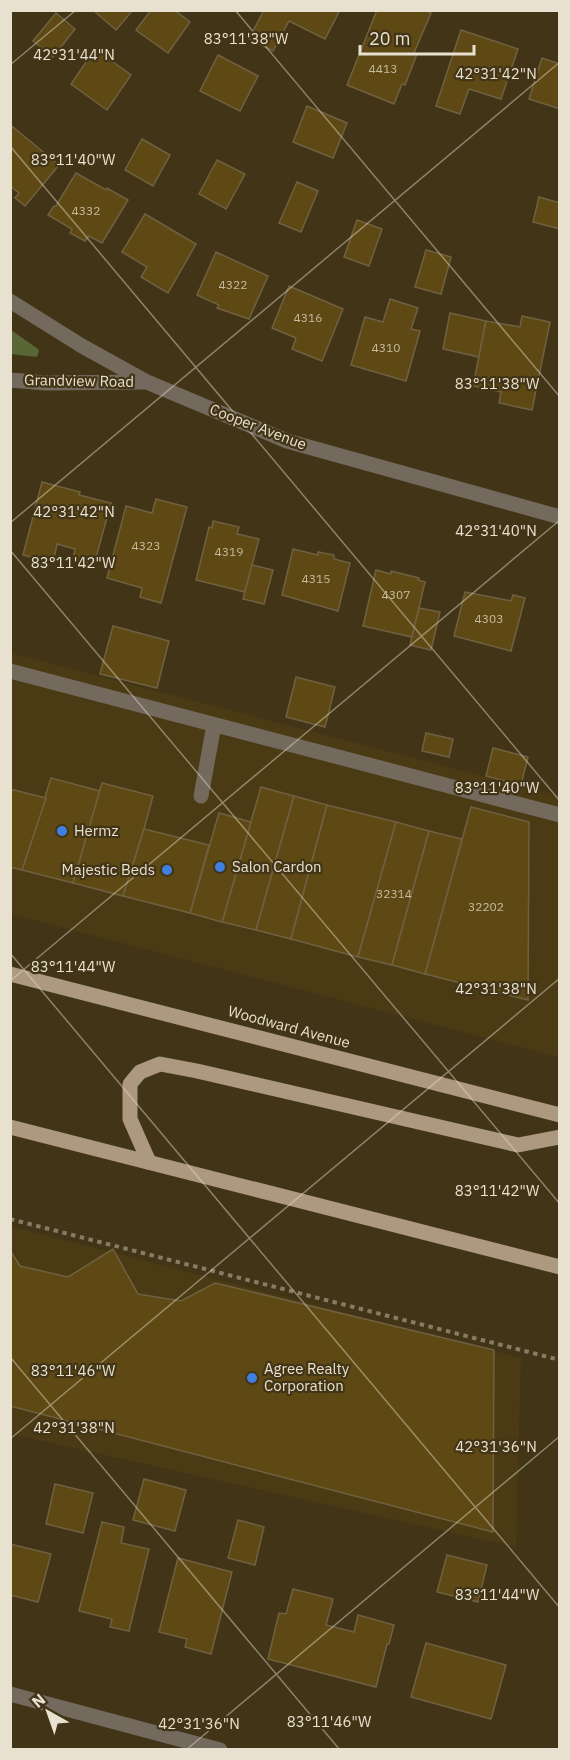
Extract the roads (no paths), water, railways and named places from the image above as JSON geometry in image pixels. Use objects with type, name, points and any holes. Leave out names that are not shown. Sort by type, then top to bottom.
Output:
[{"type":"main road","name":"Woodward Avenue","points":[[10,974],[560,1115]]},
{"type":"main road","points":[[149,1162],[129,1119],[130,1084],[140,1072],[160,1064],[518,1145],[560,1137]]},
{"type":"main road","points":[[10,1126],[560,1267]]},
{"type":"street","name":"Cooper Avenue","points":[[10,301],[82,346],[147,382],[287,441],[560,517]]},
{"type":"street","name":"Grandview Road","points":[[10,380],[46,383],[147,382]]},
{"type":"street","points":[[10,671],[560,815]]},
{"type":"street","points":[[201,796],[214,725]]},
{"type":"street","points":[[10,1694],[220,1749]]},
{"type":"place","name":"Hermz","points":[[62,831]]},
{"type":"place","name":"Salon Cardon","points":[[220,867]]},
{"type":"place","name":"Majestic Beds","points":[[167,870]]},
{"type":"place","name":"Agree Realty Corporation","points":[[252,1378]]}]
